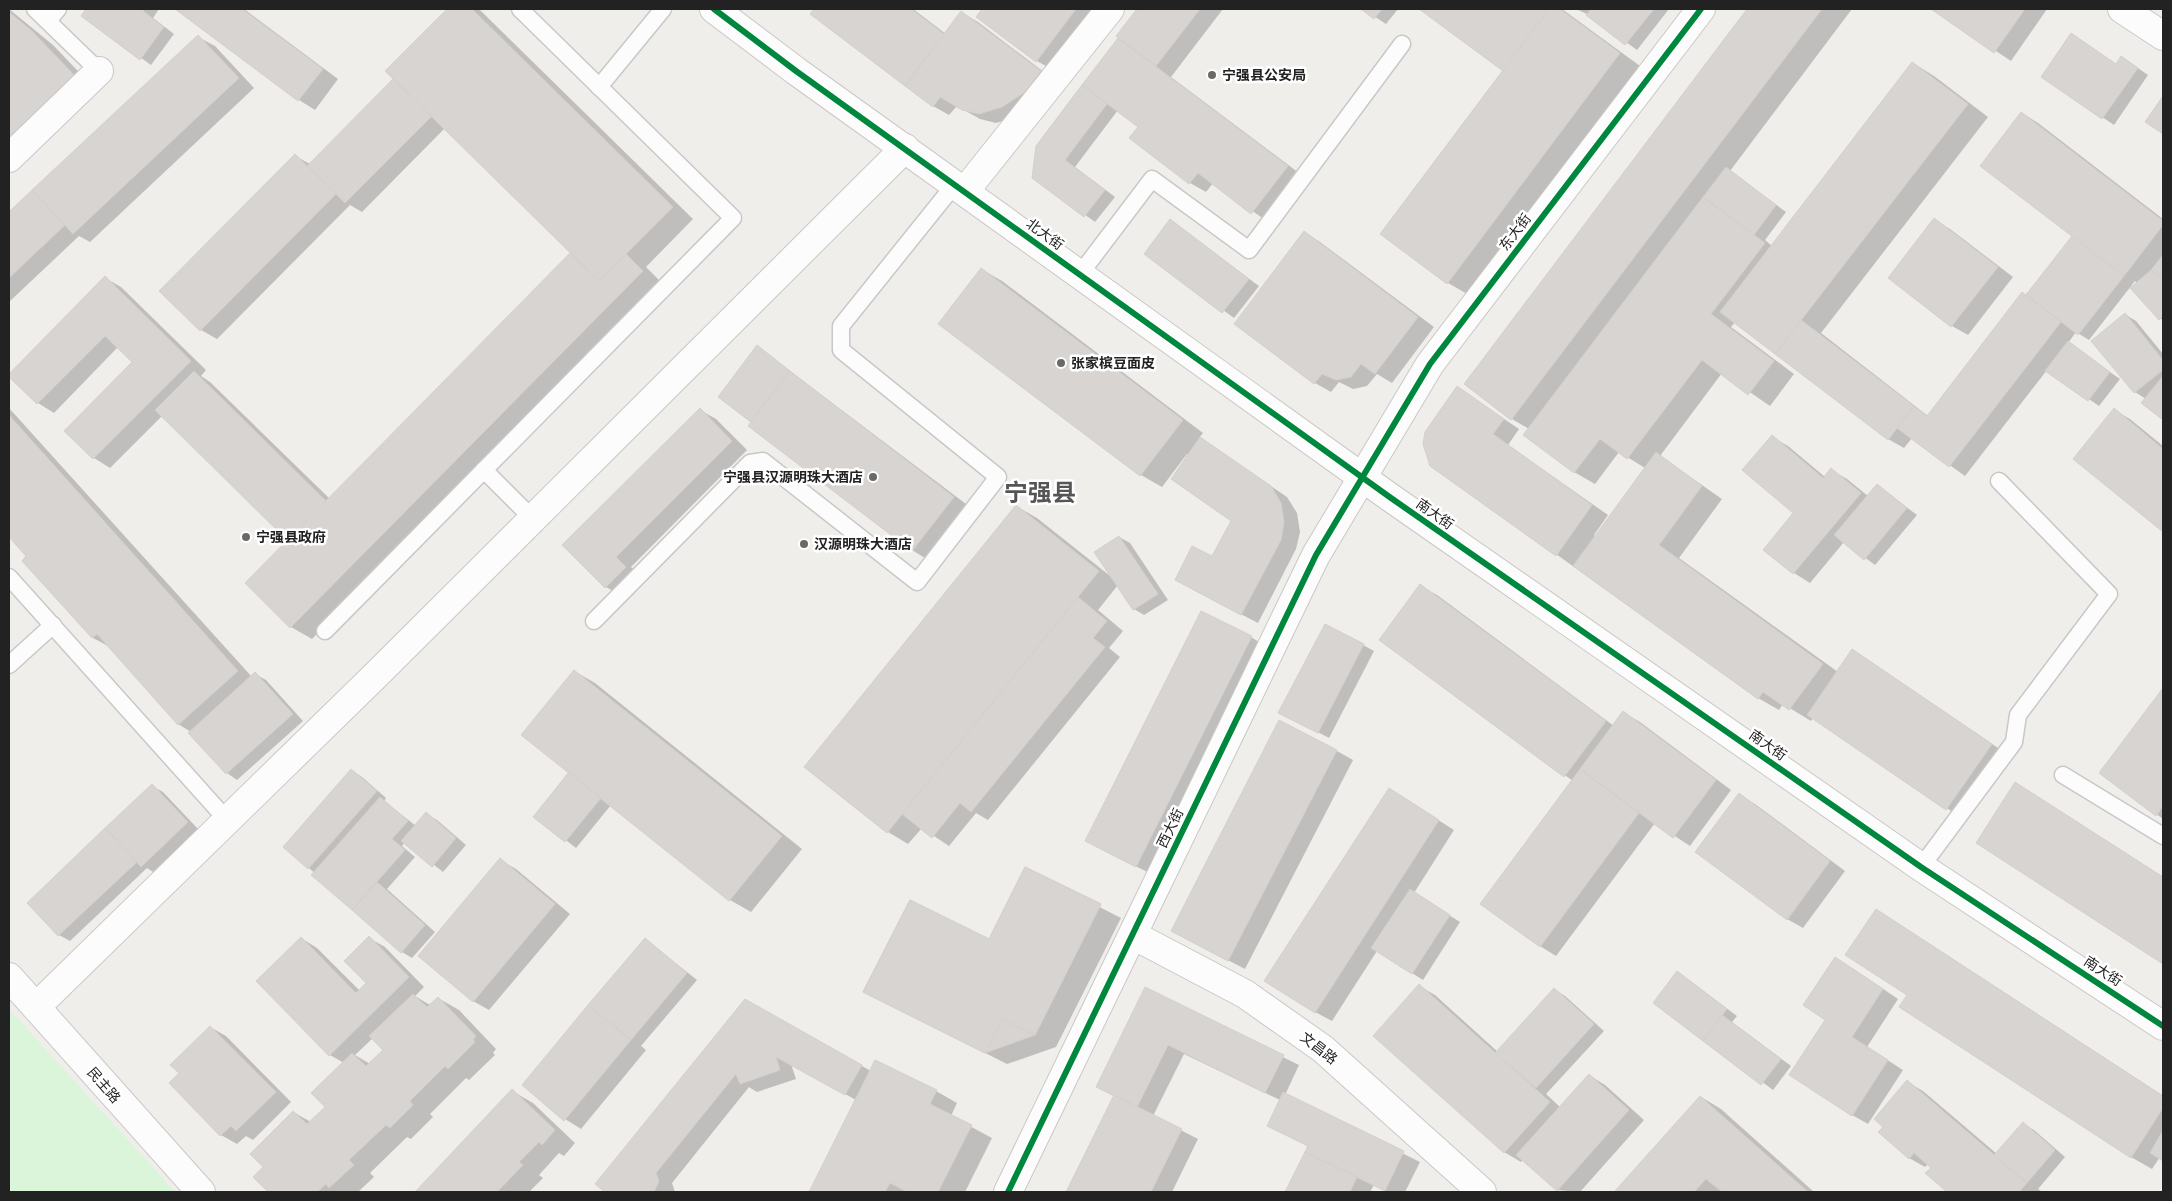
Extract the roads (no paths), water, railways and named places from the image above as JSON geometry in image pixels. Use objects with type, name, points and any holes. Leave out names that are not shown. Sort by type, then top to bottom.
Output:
[{"type":"street","name":"北大街","points":[[714,9],[1362,478]]},
{"type":"street","points":[[960,188],[1110,9]]},
{"type":"street","name":"东大街","points":[[1362,478],[1430,364],[1701,9]]},
{"type":"street","points":[[2122,9],[2163,36]]},
{"type":"street","points":[[9,158],[100,71]]},
{"type":"street","points":[[36,1007],[533,519],[905,148]]},
{"type":"street","name":"南大街","points":[[1362,478],[1921,867],[2163,1026]]},
{"type":"street","name":"西大街","points":[[1008,1192],[1316,555],[1362,478]]},
{"type":"street","name":"文昌路","points":[[1133,935],[1245,994],[1323,1049],[1471,1188]]},
{"type":"street","name":"民主路","points":[[9,977],[201,1192]]},
{"type":"lane","points":[[35,9],[53,15],[100,71]]},
{"type":"lane","points":[[325,631],[733,218],[520,9]]},
{"type":"lane","points":[[599,87],[663,9]]},
{"type":"lane","points":[[1080,274],[1152,178],[1249,250],[1402,44]]},
{"type":"lane","points":[[594,622],[750,463],[763,461],[917,582],[998,477],[841,350],[841,326],[960,188]]},
{"type":"lane","points":[[484,470],[533,519]]},
{"type":"lane","points":[[1921,867],[2014,742],[2018,716],[2109,594],[1999,481]]},
{"type":"lane","points":[[9,577],[227,820]]},
{"type":"lane","points":[[9,665],[53,626]]},
{"type":"lane","points":[[2063,775],[2163,836]]},
{"type":"place","name":"宁强县公安局","points":[[1212,75]]},
{"type":"place","name":"张家槟豆面皮","points":[[1061,363]]},
{"type":"place","name":"宁强县汉源明珠大酒店","points":[[873,477]]},
{"type":"place","name":"宁强县政府","points":[[246,537]]},
{"type":"place","name":"汉源明珠大酒店","points":[[804,544]]},
{"type":"district","name":"宁强县","points":[[1040,493]]}]
